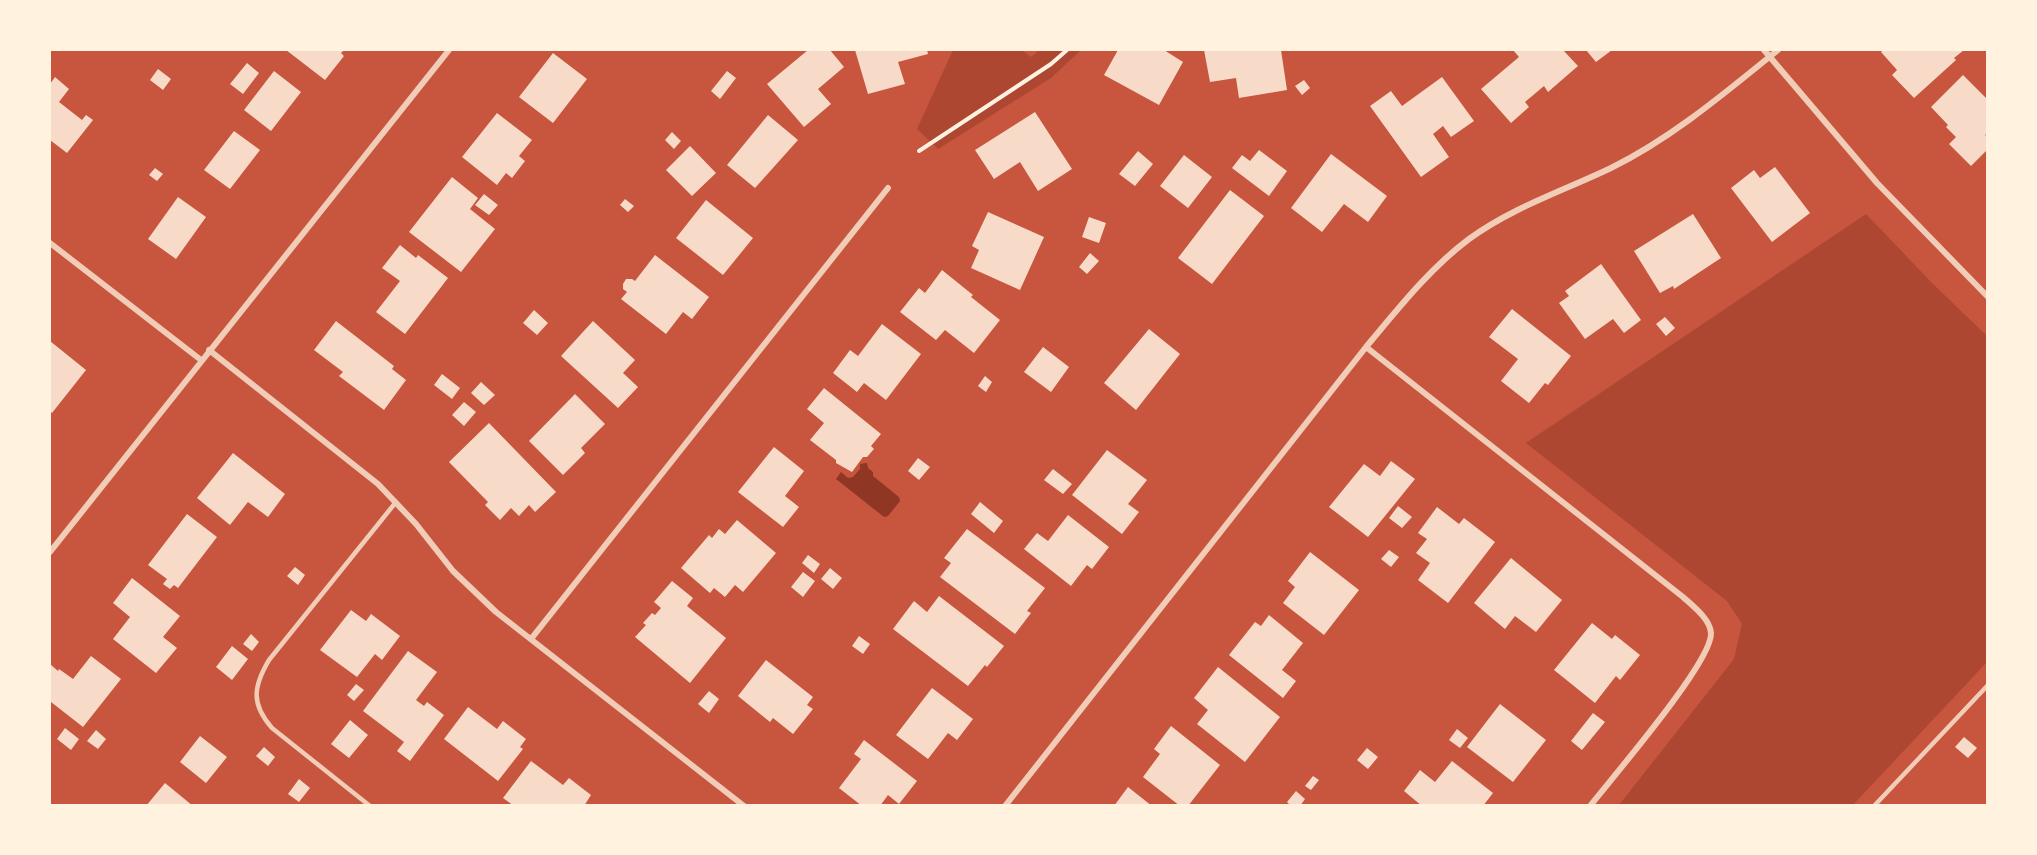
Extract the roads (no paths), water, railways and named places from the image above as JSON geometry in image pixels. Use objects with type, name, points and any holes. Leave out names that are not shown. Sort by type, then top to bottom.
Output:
[{"type":"street","points":[[50,552],[449,50]]},
{"type":"street","points":[[1764,50],[1877,183],[1988,297]]},
{"type":"street","points":[[1005,806],[1366,347],[1419,284],[1470,239],[1517,210],[1612,167],[1639,152],[1709,104],[1778,50]]},
{"type":"street","points":[[531,639],[888,188]]},
{"type":"street","points":[[50,243],[201,360]]},
{"type":"street","points":[[1366,347],[1683,597],[1700,613],[1711,633],[1707,649],[1687,682],[1590,806]]},
{"type":"street","points":[[209,350],[357,466],[396,502],[474,592],[744,806]]},
{"type":"lane","points":[[370,806],[272,728],[261,714],[256,692],[257,683],[268,660],[396,502]]},
{"type":"lane","points":[[1874,806],[1988,685]]}]
